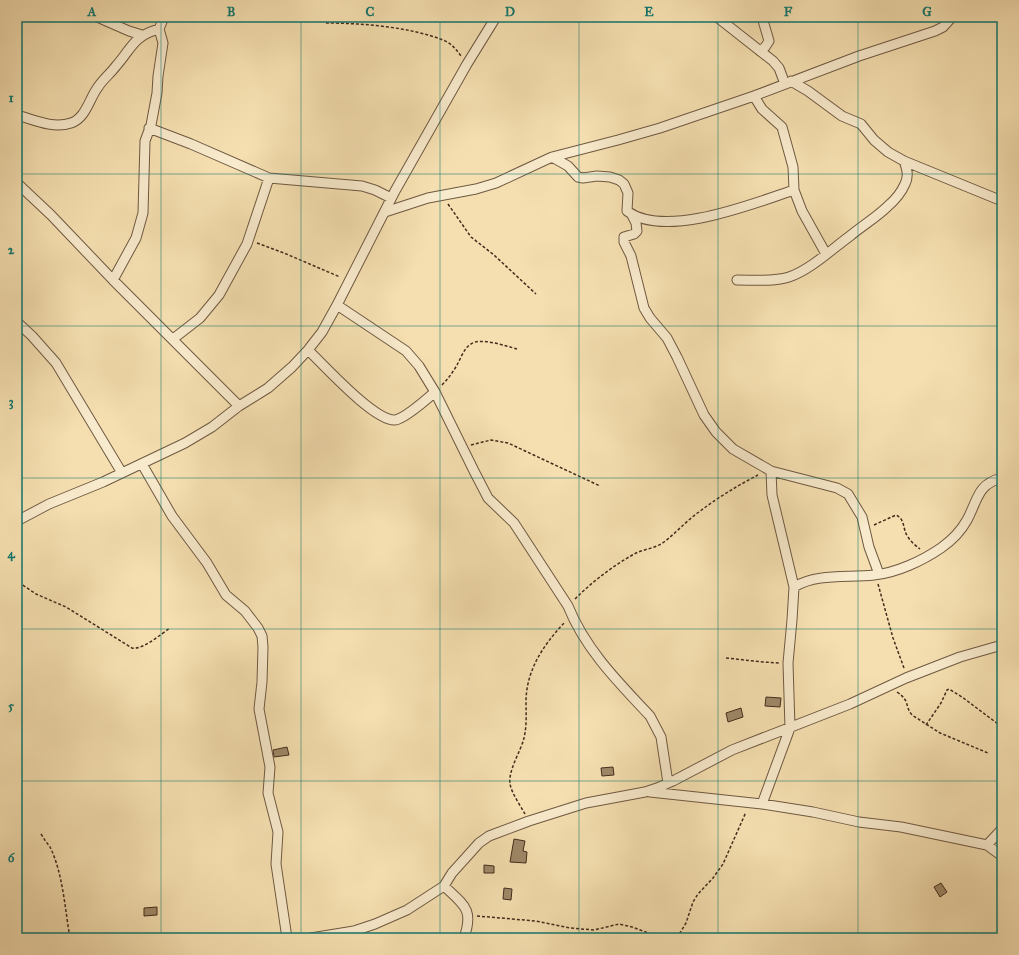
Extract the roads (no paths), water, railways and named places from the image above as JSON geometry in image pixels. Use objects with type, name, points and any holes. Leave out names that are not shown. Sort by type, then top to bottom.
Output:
[{"type":"street","points":[[97,17],[142,35]]},
{"type":"street","points":[[113,280],[136,238],[143,213],[145,141],[150,128],[157,93],[163,43],[159,29],[164,17]]},
{"type":"street","points":[[17,522],[49,504],[103,482],[185,443],[212,427],[239,406],[268,388],[292,367],[322,332],[391,198],[467,64],[496,17]]},
{"type":"street","points":[[717,17],[779,68],[788,82],[808,91],[842,116],[861,124],[882,147],[904,161],[1002,201]]},
{"type":"street","points":[[760,51],[769,41],[762,17]]},
{"type":"street","points":[[385,212],[441,195],[476,189],[496,183],[552,157],[660,128],[754,96],[858,56],[934,31],[943,27],[952,17]]},
{"type":"street","points":[[17,115],[47,124],[62,125],[74,122],[83,114],[98,87],[117,66],[128,49],[142,35],[159,29]]},
{"type":"street","points":[[754,96],[762,109],[782,126],[793,167],[794,190],[802,211],[826,254]]},
{"type":"street","points":[[150,128],[269,178],[362,186],[376,190],[391,198]]},
{"type":"street","points":[[552,157],[568,166],[578,177],[604,177],[619,180],[624,184],[628,193],[626,209],[632,215],[636,223],[637,231],[634,234],[624,237],[624,242],[631,256],[644,308],[650,318],[667,338],[704,415],[716,432],[733,449],[770,470],[837,488],[848,494],[862,517],[877,575]]},
{"type":"street","points":[[738,280],[771,280],[788,278],[799,273],[826,254],[875,217],[897,197],[905,185],[907,177],[907,169],[904,161]]},
{"type":"street","points":[[173,339],[200,318],[219,296],[249,240],[269,178]]},
{"type":"street","points":[[17,183],[51,215],[113,280],[239,406]]},
{"type":"street","points":[[632,215],[648,220],[665,222],[692,219],[726,212],[794,190]]},
{"type":"street","points":[[337,305],[406,351],[419,366],[435,392],[488,498],[514,523],[568,606],[586,639],[606,667],[650,716],[656,725],[661,736],[668,784]]},
{"type":"street","points":[[17,322],[32,336],[56,364],[122,473]]},
{"type":"street","points":[[308,350],[366,406],[380,416],[395,420],[402,418],[435,392]]},
{"type":"street","points":[[142,464],[172,516],[208,563],[226,595],[245,611],[262,636],[262,682],[259,709],[270,767],[268,792],[278,832],[276,864],[287,938]]},
{"type":"street","points":[[762,804],[790,728],[788,663],[794,587],[772,495],[770,470]]},
{"type":"street","points":[[794,587],[803,582],[821,578],[877,575],[908,566],[941,548],[962,528],[968,519],[975,501],[988,482],[1002,478]]},
{"type":"street","points":[[311,938],[354,931],[376,924],[407,910],[444,886],[452,873],[479,843],[489,836],[529,821],[586,803],[645,792],[668,784],[732,750],[850,704],[906,678],[960,657],[1002,645]]},
{"type":"street","points":[[645,792],[762,804],[813,812],[860,822],[901,827],[987,844],[1002,856]]},
{"type":"street","points":[[987,844],[1002,829]]},
{"type":"street","points":[[444,886],[465,906],[468,915],[468,926],[464,938]]}]
